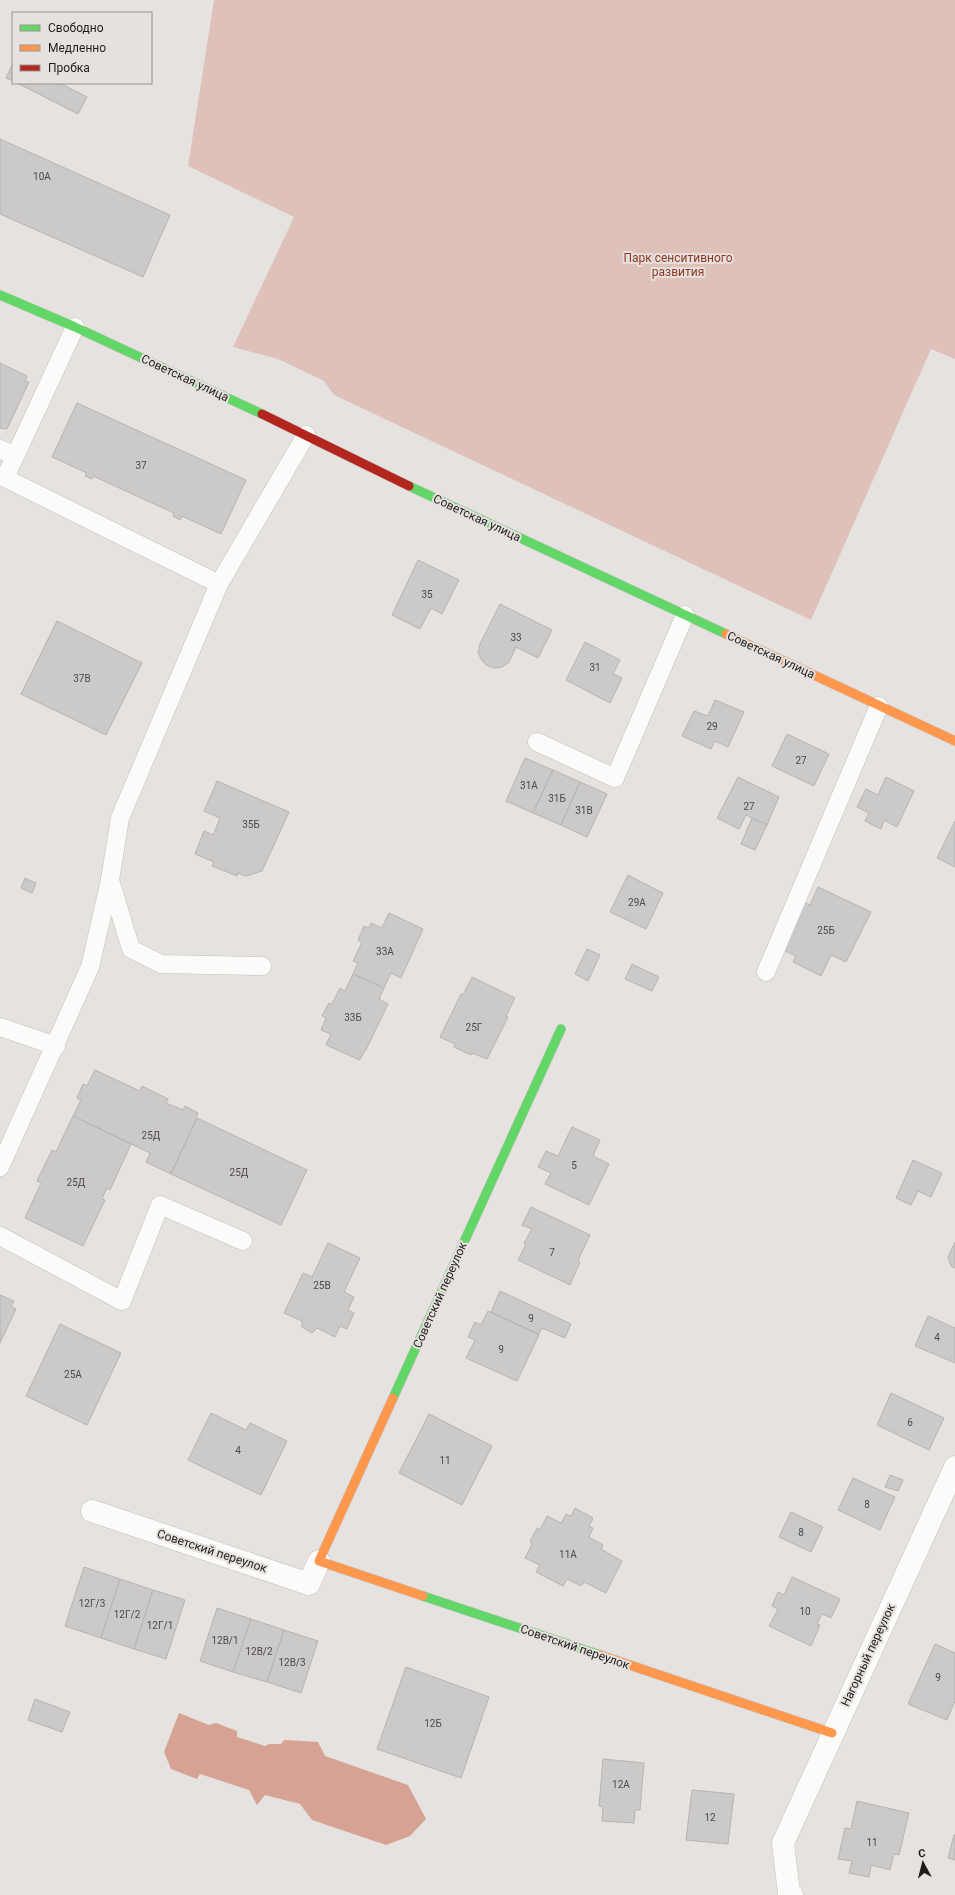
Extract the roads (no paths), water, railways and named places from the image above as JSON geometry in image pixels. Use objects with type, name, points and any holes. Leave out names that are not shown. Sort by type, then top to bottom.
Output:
[{"type":"street","name":"Советская улица","points":[[0,295],[75,327],[306,435],[417,490],[955,741]]},
{"type":"street","name":"Советский переулок","points":[[92,1511],[309,1584],[561,1029]]},
{"type":"street","name":"Нагорный переулок","points":[[792,1895],[789,1893],[783,1843],[955,1467]]},
{"type":"street","name":"Советский переулок","points":[[319,1561],[832,1733]]},
{"type":"lane","points":[[75,327],[8,453],[5,478],[218,584]]},
{"type":"lane","points":[[0,1167],[56,1046],[90,967],[110,880],[120,818],[218,584],[306,435]]},
{"type":"lane","points":[[537,742],[615,778],[685,615]]},
{"type":"lane","points":[[766,972],[879,706]]},
{"type":"lane","points":[[110,880],[130,949],[161,964],[262,966]]},
{"type":"lane","points":[[0,1027],[56,1046]]},
{"type":"lane","points":[[0,1236],[122,1301],[160,1204],[243,1241]]},
{"type":"park label","name":"Парк сенситивного развития","points":[[678,265]]}]
